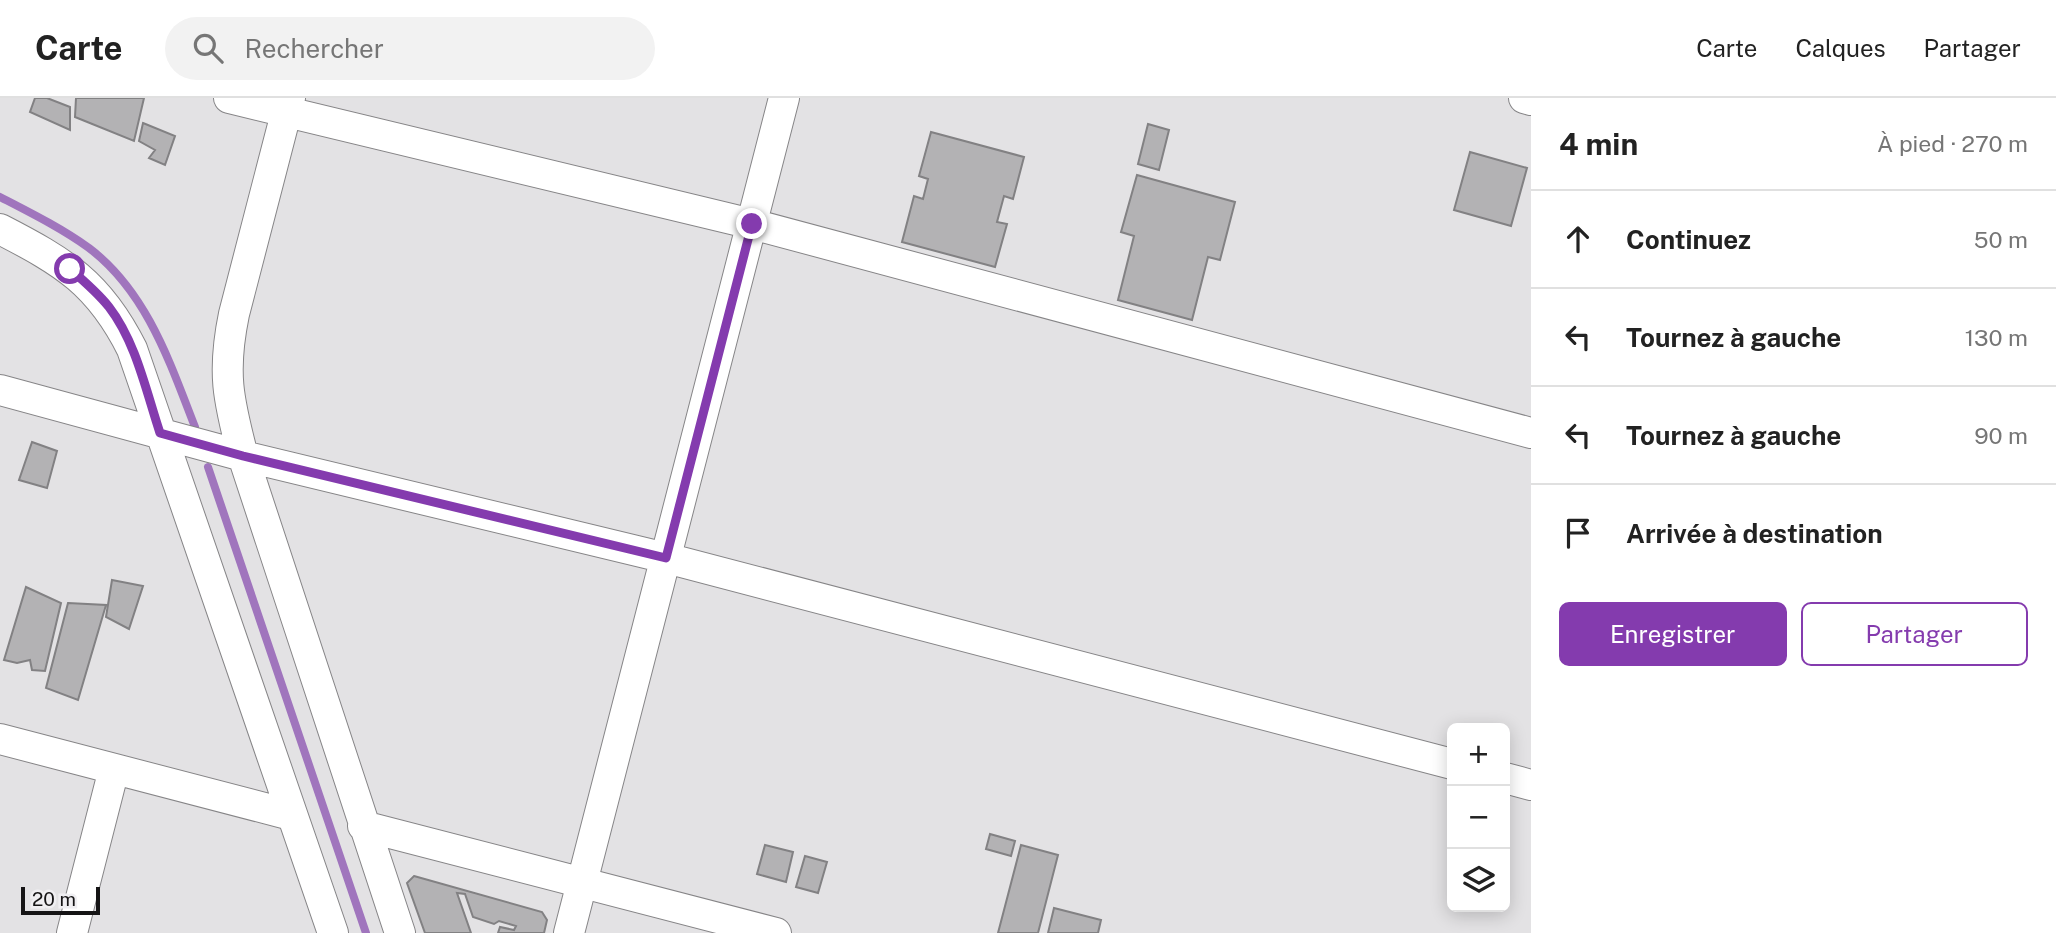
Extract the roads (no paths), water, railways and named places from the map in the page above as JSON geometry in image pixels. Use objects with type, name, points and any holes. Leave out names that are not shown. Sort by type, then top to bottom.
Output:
[{"type":"street","points":[[229,98],[288,106],[752,224],[1531,433]]},
{"type":"street","points":[[569,933],[784,98]]},
{"type":"street","points":[[1524,98],[1531,100]]},
{"type":"street","points":[[288,106],[227,349],[228,401],[236,454],[400,933]]},
{"type":"street","points":[[0,229],[53,256],[110,307],[132,349],[333,933]]},
{"type":"street","points":[[0,390],[236,454],[666,558],[1447,763]]},
{"type":"street","points":[[0,739],[291,815]]},
{"type":"street","points":[[72,933],[114,769]]},
{"type":"street","points":[[1510,779],[1531,785]]},
{"type":"street","points":[[363,826],[776,933]]},
{"type":"waterway","points":[[0,197],[57,227],[89,248],[127,286],[166,354],[195,427]]},
{"type":"waterway","points":[[208,467],[366,933]]}]
